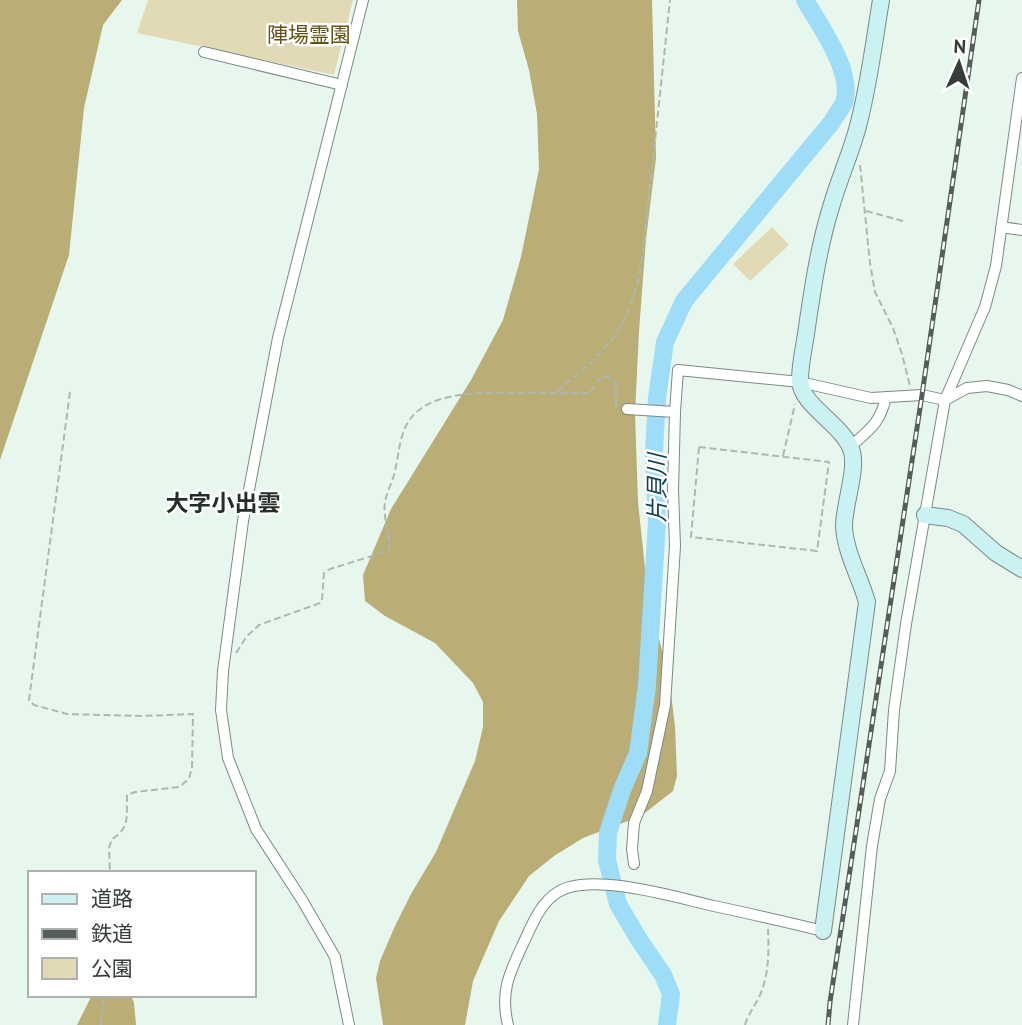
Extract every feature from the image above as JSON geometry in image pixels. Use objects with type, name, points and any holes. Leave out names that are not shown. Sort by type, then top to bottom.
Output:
[{"type":"street","points":[[349,1025],[335,957],[256,829],[228,758],[221,710],[223,671],[243,522],[278,338],[363,0]]},
{"type":"street","points":[[508,1025],[504,1001],[513,965],[538,914],[548,901],[559,891],[575,885],[635,888],[823,931],[867,602],[845,538],[844,524],[852,452],[836,427],[807,398],[800,382],[822,236],[858,128],[881,0]]},
{"type":"street","points":[[204,52],[342,85]]},
{"type":"street","points":[[853,1025],[872,846],[880,799],[890,771],[894,710],[906,624],[945,400],[985,307],[996,266],[1022,78]]},
{"type":"street","points":[[1001,227],[1022,230]]},
{"type":"street","points":[[634,864],[634,823],[647,791],[665,705],[675,546],[673,490],[678,370],[800,382],[871,398],[922,395],[945,400],[967,387],[987,386],[1022,396]]},
{"type":"street","points":[[850,447],[871,428],[882,413],[886,397]]},
{"type":"street","points":[[627,409],[675,412]]},
{"type":"street","points":[[925,515],[948,518],[963,524],[996,552],[1022,569]]},
{"type":"path","points":[[555,393],[608,346],[632,302],[645,233],[670,0]]},
{"type":"path","points":[[849,152],[859,159],[874,292],[893,328],[912,396]]},
{"type":"path","points":[[865,211],[903,221]]},
{"type":"path","points":[[235,653],[259,625],[320,603],[324,573],[330,569],[388,551],[390,545],[384,504],[404,430],[417,411],[426,404],[462,394],[590,393],[601,377],[609,377],[616,383],[616,408],[627,409]]},
{"type":"path","points":[[783,456],[800,382]]},
{"type":"path","points":[[70,392],[29,700],[34,705],[67,714],[193,714],[192,767],[189,779],[178,787],[127,795],[126,826],[121,834],[112,839],[109,848],[110,871]]},
{"type":"path","points":[[699,447],[783,456],[829,462],[817,551],[691,537],[699,447]]},
{"type":"path","points":[[745,1025],[747,1016],[761,993],[768,967],[767,918]]},
{"type":"path","points":[[101,1025],[104,997]]},
{"type":"green space","name":"陣場霊園","points":[[148,0],[353,0],[334,75],[137,33]]},
{"type":"green space","points":[[772,227],[789,245],[750,281],[733,264]]},
{"type":"shaded area","points":[[0,0],[122,0],[103,25],[84,108],[69,255],[0,460]]},
{"type":"shaded area","points":[[517,0],[652,0],[656,158],[646,239],[635,414],[638,502],[646,577],[651,609],[669,676],[677,776],[673,791],[641,816],[583,838],[529,876],[499,921],[473,981],[465,1025],[383,1025],[376,978],[380,961],[411,894],[436,852],[475,761],[483,727],[483,702],[473,683],[435,643],[385,616],[365,601],[363,575],[391,509],[471,380],[503,320],[521,257],[539,169],[537,114],[518,31]]},
{"type":"shaded area","points":[[91,997],[132,997],[136,1025],[77,1025]]},
{"type":"waterway","name":"片貝川","points":[[667,1025],[671,994],[663,975],[618,904],[607,860],[608,833],[638,753],[647,686],[657,522],[654,452],[657,398],[665,342],[684,301],[832,122],[844,103],[846,91],[840,64],[805,0]]},
{"type":"railway","points":[[828,1025],[979,0]]},
{"type":"district","name":"大字小出雲","points":[[223,502]]}]
